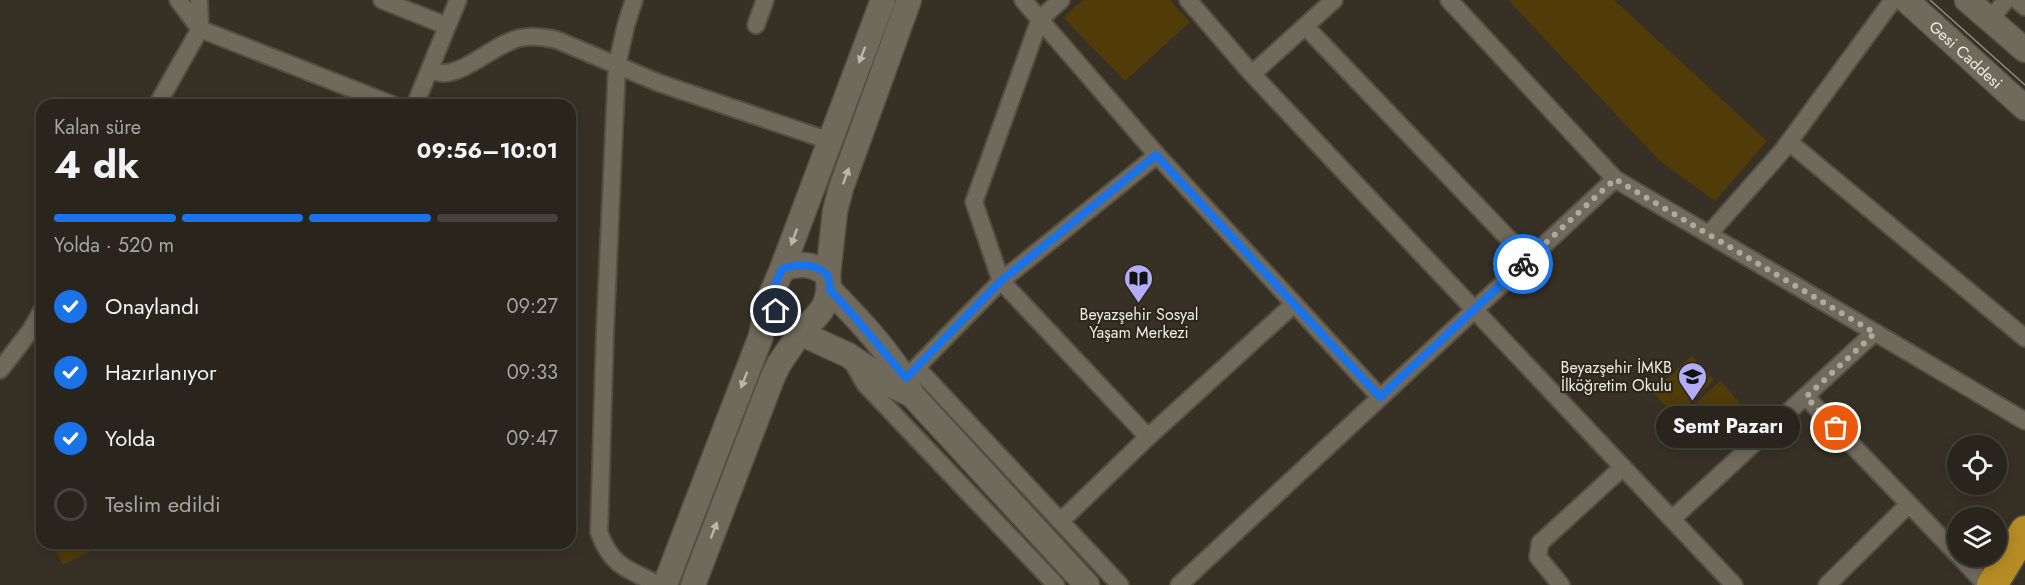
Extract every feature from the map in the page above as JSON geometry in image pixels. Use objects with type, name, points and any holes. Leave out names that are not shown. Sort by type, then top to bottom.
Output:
[{"type":"highway","points":[[1992,585],[2025,531]]},
{"type":"main road","points":[[665,585],[761,336],[768,302],[883,0]]},
{"type":"main road","points":[[693,585],[778,364],[828,300],[835,211],[839,196],[909,0]]},
{"type":"main road","name":"Gesi Caddesi","points":[[1906,0],[2025,108]]},
{"type":"main road","points":[[1967,0],[2025,50]]},
{"type":"main road","points":[[782,269],[798,264],[808,264],[819,268],[853,315],[1087,585]]},
{"type":"main road","points":[[768,302],[800,333],[848,355],[897,388],[911,380]]},
{"type":"street","points":[[178,0],[200,29],[378,99]]},
{"type":"street","points":[[160,99],[200,29],[200,0]]},
{"type":"street","points":[[382,0],[447,26]]},
{"type":"street","points":[[418,99],[458,0]]},
{"type":"street","points":[[634,0],[617,65],[599,532],[605,548],[616,562],[660,585]]},
{"type":"street","points":[[756,25],[765,0]]},
{"type":"street","points":[[1023,0],[1156,155],[1380,397]]},
{"type":"street","points":[[1061,0],[1040,19],[974,202],[1001,281],[1148,437]]},
{"type":"street","points":[[1188,0],[1252,74],[1734,585]]},
{"type":"street","points":[[1252,74],[1334,0]]},
{"type":"street","points":[[1449,0],[1615,179],[2025,422]]},
{"type":"street","points":[[1709,234],[1789,142],[1893,0]]},
{"type":"street","points":[[1990,20],[2006,0]]},
{"type":"street","points":[[2017,0],[2025,7]]},
{"type":"street","points":[[1305,26],[1528,259]]},
{"type":"street","points":[[430,70],[443,74],[455,71],[519,38],[558,40],[659,83],[830,141]]},
{"type":"street","points":[[1789,142],[2025,338]]},
{"type":"street","points":[[1120,585],[1061,521],[911,380],[1001,281],[1156,155]]},
{"type":"street","points":[[1179,585],[1615,179]]},
{"type":"street","points":[[1061,521],[1148,437],[1294,304]]},
{"type":"street","points":[[0,370],[5,353],[31,330],[36,321]]},
{"type":"street","points":[[1672,519],[1875,333]]},
{"type":"street","points":[[848,355],[865,384],[1056,585]]},
{"type":"street","points":[[1806,397],[1947,544]]},
{"type":"street","points":[[1561,585],[1538,557],[1540,543],[1623,467]]},
{"type":"street","points":[[1827,585],[1909,504]]},
{"type":"street","points":[[1969,567],[1986,585]]},
{"type":"shaded area","points":[[1083,0],[1170,0],[1190,22],[1125,81],[1063,17]]},
{"type":"shaded area","points":[[1508,0],[1614,0],[1767,141],[1715,201],[1660,161]]},
{"type":"shaded area","points":[[1692,356],[1714,380],[1675,417],[1653,392]]},
{"type":"shaded area","points":[[1720,381],[1745,408],[1699,450],[1674,423]]},
{"type":"shaded area","points":[[55,549],[95,549],[63,565]]},
{"type":"tram line","points":[[1930,0],[2025,85]]},
{"type":"way so far","points":[[1523,264],[1615,179],[1875,333],[1806,397],[1836,428]]},
{"type":"place","name":"Beyazşehir Sosyal Yaşam Merkezi","points":[[1139,304]]},
{"type":"place","name":"Beyazşehir İMKB İlköğretim Okulu","points":[[1693,402]]},
{"type":"place","name":"Semt Pazarı","points":[[1836,428]]},
{"type":"route","points":[[776,311],[768,302],[782,269],[798,264],[808,264],[819,268],[828,275],[830,290],[906,378],[1001,281],[1156,155],[1380,397],[1523,264]]}]
